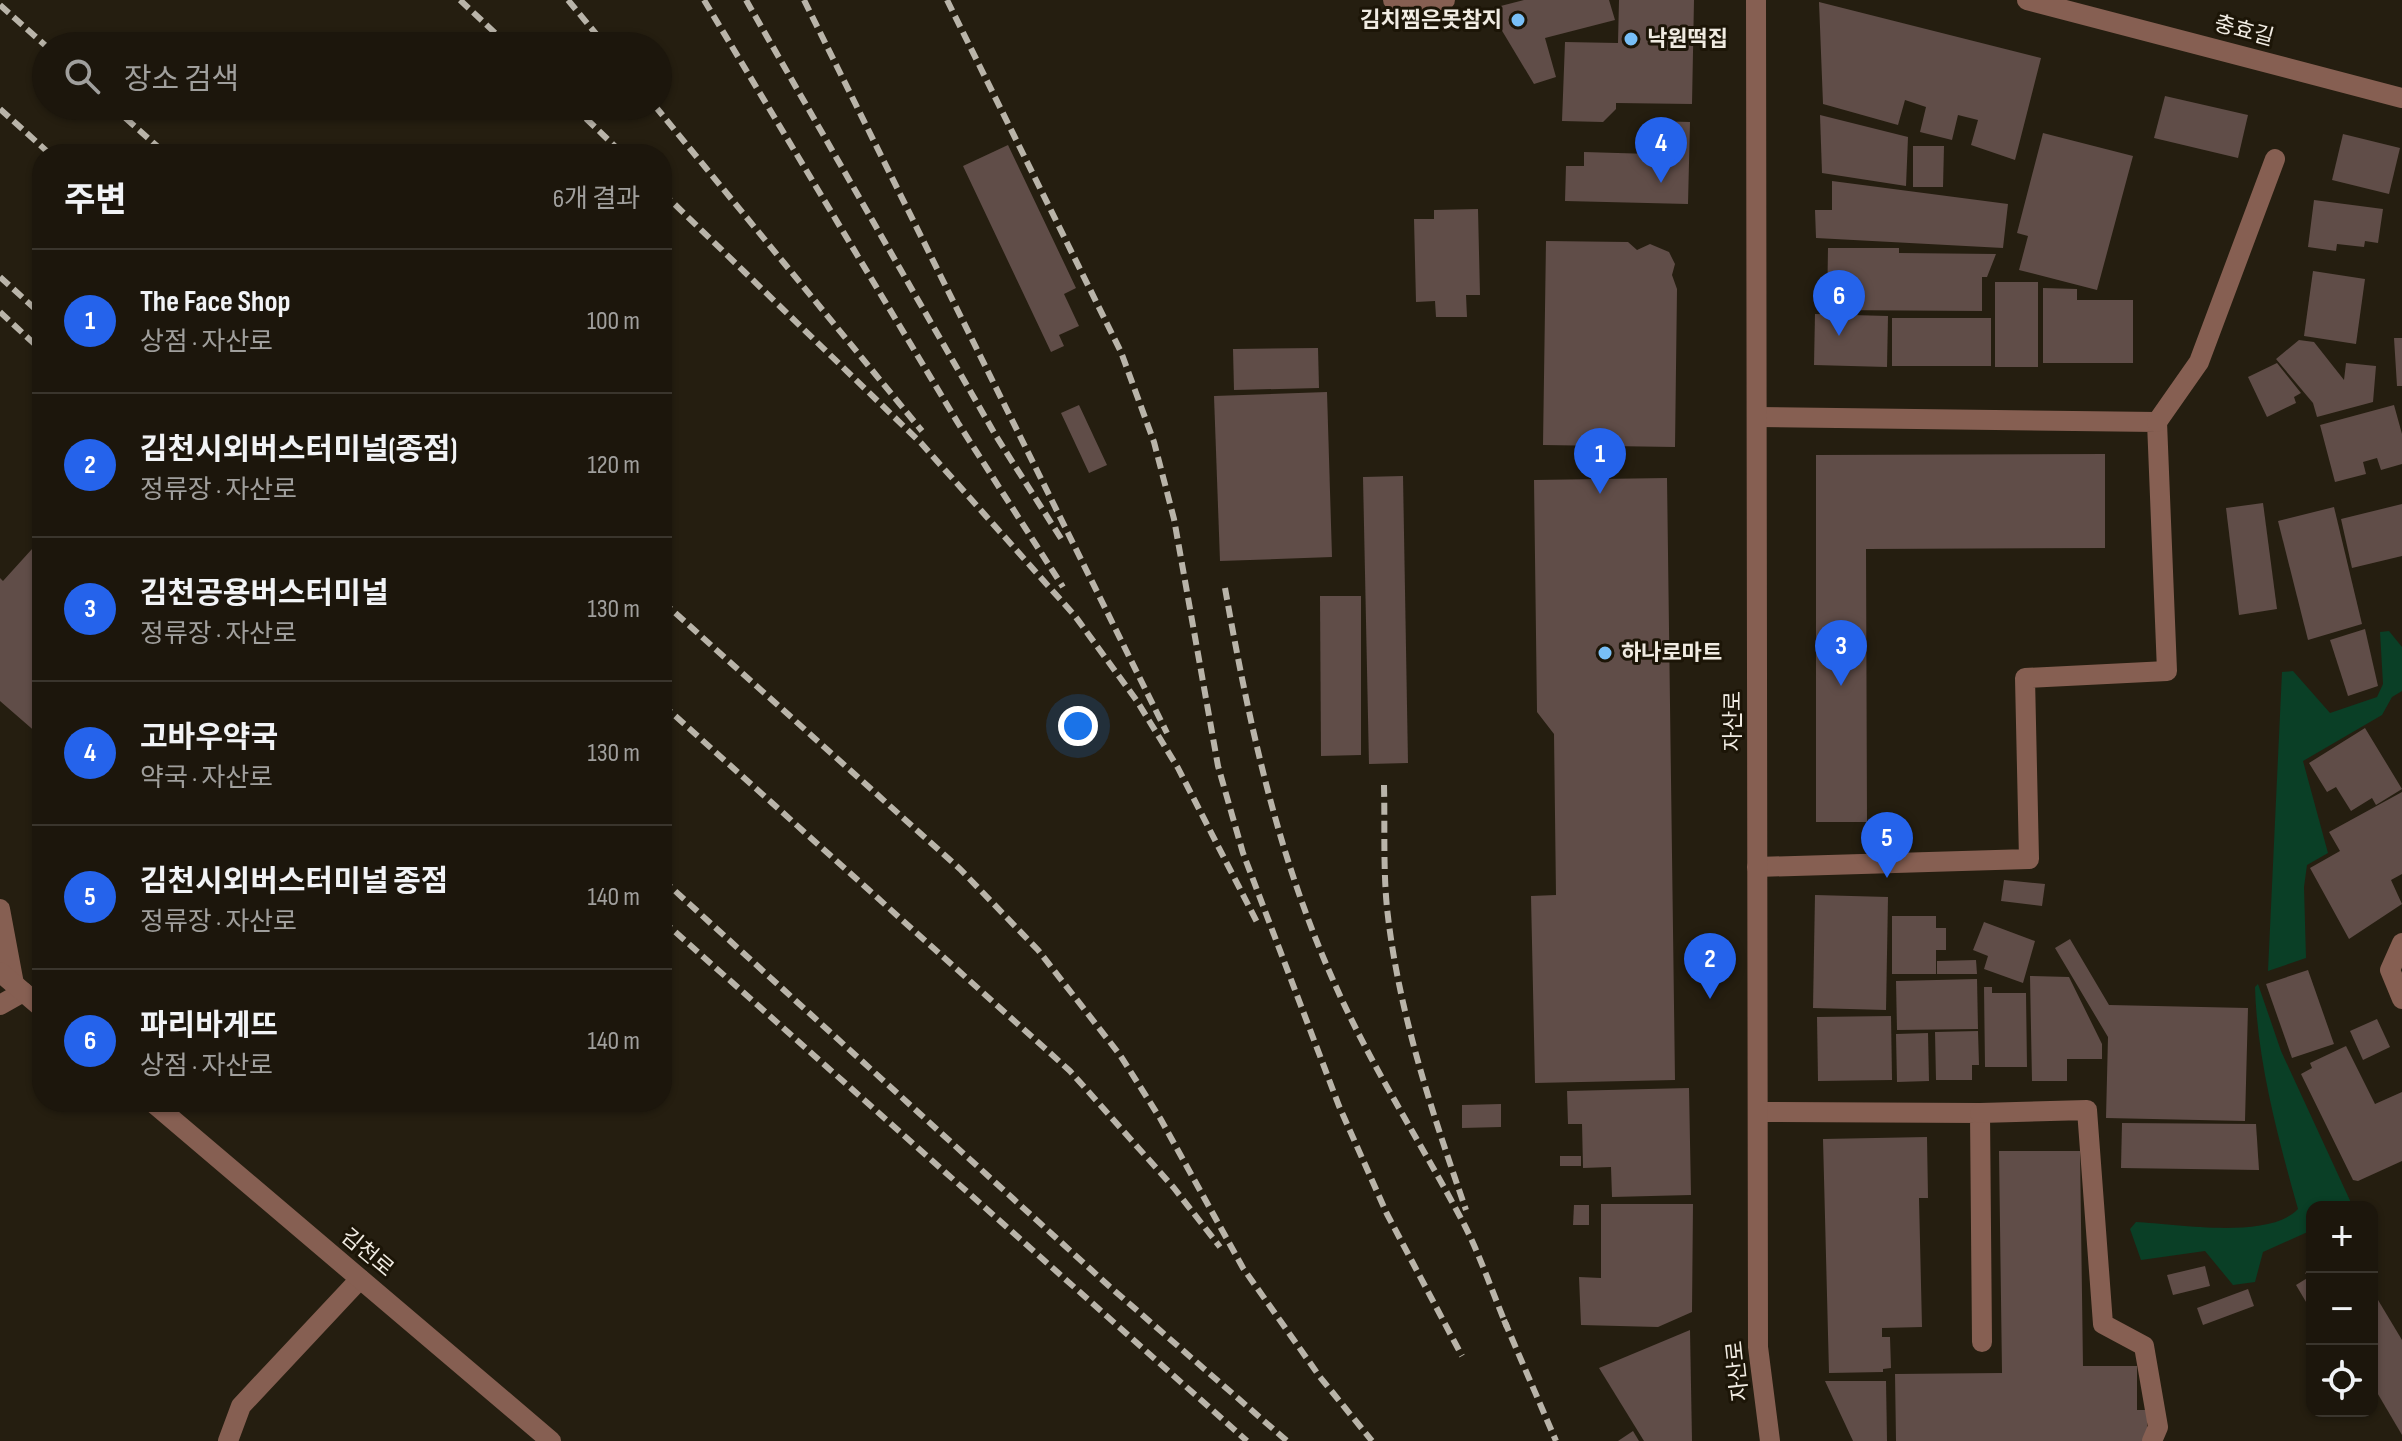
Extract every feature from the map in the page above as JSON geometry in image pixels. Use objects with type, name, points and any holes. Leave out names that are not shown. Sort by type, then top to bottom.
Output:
[{"type":"street","points":[[1393,0],[1445,0]]},
{"type":"street","name":"자산로","points":[[1756,0],[1758,1347],[1770,1441]]},
{"type":"street","name":"충효길","points":[[2027,0],[2402,98]]},
{"type":"street","points":[[1757,867],[2029,859],[2025,678],[2167,671],[2157,422],[2199,362],[2275,159]]},
{"type":"street","points":[[1757,417],[2157,422]]},
{"type":"street","points":[[0,909],[12,983],[0,1005]]},
{"type":"street","points":[[2402,943],[2390,970],[2402,999]]},
{"type":"street","points":[[12,983],[32,1000]]},
{"type":"street","points":[[1758,1112],[2087,1110],[2103,1324],[2144,1346],[2158,1427],[2152,1441]]},
{"type":"street","name":"김천로","points":[[164,1112],[551,1441]]},
{"type":"street","points":[[1980,1113],[1982,1342]]},
{"type":"street","points":[[228,1441],[241,1406],[360,1279]]},
{"type":"green space","points":[[2389,631],[2402,647],[2402,691],[2392,697],[2382,715],[2303,761],[2328,853],[2307,865],[2304,887],[2306,958],[2268,971],[2282,672],[2293,671],[2330,713],[2377,697],[2383,684],[2380,632]]},
{"type":"green space","points":[[2258,984],[2281,1051],[2350,1201],[2306,1201],[2306,1233],[2263,1252],[2255,1282],[2233,1285],[2205,1251],[2141,1260],[2130,1229],[2136,1222],[2245,1227],[2284,1219],[2298,1209],[2264,1071],[2255,987]]},
{"type":"building","points":[[1524,0],[1609,0],[1615,20],[1545,38],[1556,77],[1534,84],[1489,9]]},
{"type":"building","points":[[1619,0],[1694,0],[1692,104],[1616,103],[1616,109],[1603,122],[1562,121],[1565,42],[1618,43]]},
{"type":"building","points":[[1819,2],[2041,58],[2015,160],[1971,145],[1978,120],[1958,115],[1952,140],[1920,132],[1926,107],[1905,100],[1898,125],[1823,104]]},
{"type":"building","points":[[2165,96],[2248,115],[2238,158],[2154,138]]},
{"type":"building","points":[[1820,115],[1908,137],[1906,186],[1822,173]]},
{"type":"building","points":[[1652,121],[1690,122],[1688,204],[1565,201],[1566,166],[1584,166],[1584,152],[1651,154]]},
{"type":"building","points":[[2043,133],[2133,156],[2097,290],[2019,270],[2028,236],[2017,233]]},
{"type":"building","points":[[2343,134],[2400,148],[2389,194],[2332,180]]},
{"type":"building","points":[[1008,145],[1076,288],[1064,294],[1079,326],[1059,335],[1064,346],[1051,352],[963,166]]},
{"type":"building","points":[[1913,146],[1944,146],[1943,187],[1913,187]]},
{"type":"building","points":[[1832,181],[2008,204],[2003,248],[1816,238],[1815,210],[1832,210]]},
{"type":"building","points":[[2314,200],[2383,209],[2378,243],[2365,241],[2364,247],[2337,244],[2336,251],[2308,247]]},
{"type":"building","points":[[1478,209],[1480,295],[1466,295],[1467,317],[1436,317],[1435,301],[1416,302],[1414,219],[1434,219],[1434,210]]},
{"type":"building","points":[[1546,241],[1628,242],[1637,250],[1650,244],[1669,252],[1675,264],[1672,275],[1677,289],[1675,447],[1543,445]]},
{"type":"building","points":[[1828,248],[1899,248],[1899,253],[1996,254],[1987,277],[1982,277],[1982,311],[1827,310]]},
{"type":"building","points":[[2313,271],[2365,279],[2356,344],[2304,336]]},
{"type":"building","points":[[1995,282],[2038,282],[2038,367],[1995,367]]},
{"type":"building","points":[[2043,288],[2077,289],[2077,300],[2133,300],[2133,363],[2043,363]]},
{"type":"building","points":[[1815,314],[1888,316],[1887,367],[1814,365]]},
{"type":"building","points":[[1892,318],[1991,318],[1991,366],[1892,366]]},
{"type":"building","points":[[2394,338],[2402,338],[2402,386],[2397,386]]},
{"type":"building","points":[[2299,340],[2314,342],[2344,380],[2346,363],[2376,366],[2373,402],[2317,417],[2313,403],[2276,359]]},
{"type":"building","points":[[1318,348],[1319,388],[1234,390],[1233,349]]},
{"type":"building","points":[[2277,363],[2301,393],[2294,397],[2296,403],[2267,417],[2248,377]]},
{"type":"building","points":[[1327,392],[1332,557],[1220,561],[1214,396]]},
{"type":"building","points":[[1079,405],[1107,465],[1089,473],[1061,413]]},
{"type":"building","points":[[2394,405],[2402,434],[2402,464],[2381,470],[2377,458],[2363,462],[2366,474],[2335,482],[2320,425]]},
{"type":"building","points":[[2105,454],[2105,548],[1866,549],[1867,822],[1816,822],[1816,455]]},
{"type":"building","points":[[1403,476],[1408,763],[1369,764],[1363,477]]},
{"type":"building","points":[[1667,478],[1675,1080],[1535,1083],[1531,896],[1556,895],[1554,734],[1537,712],[1534,480]]},
{"type":"building","points":[[2263,503],[2277,609],[2239,615],[2226,508]]},
{"type":"building","points":[[2402,504],[2402,556],[2352,568],[2341,519]]},
{"type":"building","points":[[2334,507],[2362,624],[2308,640],[2278,521]]},
{"type":"building","points":[[32,549],[32,729],[0,701],[0,578],[3,581]]},
{"type":"building","points":[[1320,596],[1361,596],[1361,755],[1321,756]]},
{"type":"building","points":[[2365,629],[2378,686],[2348,696],[2330,640]]},
{"type":"building","points":[[2365,728],[2402,789],[2376,805],[2372,798],[2351,811],[2336,787],[2327,792],[2309,763]]},
{"type":"building","points":[[2402,792],[2402,874],[2391,880],[2402,904],[2349,939],[2310,868],[2340,851],[2329,832]]},
{"type":"building","points":[[2004,880],[2045,884],[2042,906],[2001,901]]},
{"type":"building","points":[[1815,895],[1888,897],[1886,1010],[1813,1008]]},
{"type":"building","points":[[1892,916],[1936,916],[1936,928],[1946,928],[1946,950],[1936,950],[1936,974],[1892,974]]},
{"type":"building","points":[[1984,922],[2035,941],[2023,983],[1984,969],[1988,956],[1973,950]]},
{"type":"building","points":[[2070,939],[2109,1005],[2248,1008],[2245,1121],[2106,1118],[2108,1037],[2055,948]]},
{"type":"building","points":[[1976,960],[1977,974],[1937,974],[1937,961]]},
{"type":"building","points":[[2308,970],[2334,1044],[2292,1058],[2266,984]]},
{"type":"building","points":[[2030,976],[2069,977],[2102,1044],[2102,1059],[2067,1059],[2067,1081],[2032,1081]]},
{"type":"building","points":[[1977,979],[1978,1029],[1897,1030],[1896,981]]},
{"type":"building","points":[[1984,987],[1992,987],[1992,993],[2026,993],[2027,1067],[1985,1067]]},
{"type":"building","points":[[1891,1016],[1892,1080],[1818,1081],[1817,1017]]},
{"type":"building","points":[[2377,1019],[2390,1047],[2363,1060],[2350,1031]]},
{"type":"building","points":[[1978,1031],[1979,1065],[1972,1065],[1972,1080],[1936,1080],[1935,1032]]},
{"type":"building","points":[[1928,1033],[1929,1081],[1897,1082],[1896,1034]]},
{"type":"building","points":[[2346,1046],[2375,1104],[2402,1092],[2402,1161],[2358,1181],[2353,1180],[2301,1074],[2312,1068],[2310,1063]]},
{"type":"building","points":[[1689,1088],[1691,1195],[1612,1197],[1611,1167],[1583,1168],[1582,1124],[1568,1124],[1567,1091]]},
{"type":"building","points":[[1501,1104],[1501,1127],[1462,1128],[1462,1105]]},
{"type":"building","points":[[2122,1123],[2256,1124],[2259,1170],[2121,1168]]},
{"type":"building","points":[[1927,1137],[1928,1198],[1919,1198],[1922,1327],[1882,1328],[1882,1337],[1890,1337],[1891,1368],[1883,1369],[1883,1372],[1829,1373],[1823,1139]]},
{"type":"building","points":[[1999,1151],[2080,1151],[2083,1366],[2137,1366],[2137,1410],[2147,1410],[2147,1441],[1896,1441],[1895,1374],[2002,1373]]},
{"type":"building","points":[[1560,1156],[1581,1156],[1581,1166],[1560,1166]]},
{"type":"building","points":[[1601,1204],[1693,1204],[1692,1312],[1658,1327],[1581,1325],[1579,1277],[1601,1278]]},
{"type":"building","points":[[1574,1205],[1589,1205],[1589,1225],[1573,1225]]},
{"type":"building","points":[[2205,1266],[2210,1286],[2173,1295],[2167,1275]]},
{"type":"building","points":[[2306,1279],[2306,1302],[2296,1285]]},
{"type":"building","points":[[2248,1289],[2254,1306],[2203,1325],[2197,1308]]},
{"type":"building","points":[[2378,1300],[2402,1340],[2402,1435],[2378,1394]]},
{"type":"building","points":[[1690,1330],[1692,1441],[1644,1441],[1599,1368]]},
{"type":"building","points":[[1825,1381],[1886,1381],[1887,1441],[1853,1441]]},
{"type":"building","points":[[1633,1431],[1639,1441],[1618,1441]]},
{"type":"railway","points":[[460,0],[494,32]]},
{"type":"railway","points":[[568,0],[594,32]]},
{"type":"railway","points":[[704,0],[958,423],[1063,587]]},
{"type":"railway","points":[[746,0],[996,436],[1062,540]]},
{"type":"railway","points":[[804,0],[1167,733]]},
{"type":"railway","points":[[947,0],[1121,352],[1154,442],[1174,519],[1218,766],[1243,853],[1339,1106],[1387,1214],[1462,1356]]},
{"type":"railway","points":[[0,5],[32,34]]},
{"type":"railway","points":[[0,109],[39,144]]},
{"type":"railway","points":[[128,120],[155,144]]},
{"type":"railway","points":[[588,120],[613,144]]},
{"type":"railway","points":[[667,120],[922,431]]},
{"type":"railway","points":[[672,202],[921,443],[1075,616],[1137,701],[1178,768],[1259,926]]},
{"type":"railway","points":[[0,277],[32,306]]},
{"type":"railway","points":[[0,312],[32,342]]},
{"type":"railway","points":[[1225,588],[1267,787],[1313,933],[1363,1043],[1465,1226],[1507,1327]]},
{"type":"railway","points":[[672,610],[960,869],[1038,950],[1120,1055],[1160,1118],[1243,1268],[1320,1377],[1372,1441]]},
{"type":"railway","points":[[672,713],[1070,1071],[1174,1188],[1220,1247]]},
{"type":"railway","points":[[1384,785],[1386,893],[1399,985],[1429,1099],[1466,1210]]},
{"type":"railway","points":[[672,888],[1109,1286],[1287,1441]]},
{"type":"railway","points":[[672,929],[1247,1441]]},
{"type":"railway","points":[[1504,1320],[1556,1441]]},
{"type":"place","name":"김치찜은못참지","points":[[1518,20]]},
{"type":"place","name":"낙원떡집","points":[[1631,39]]},
{"type":"place","name":"고바우약국","points":[[1661,183]]},
{"type":"place","name":"파리바게뜨","points":[[1839,336]]},
{"type":"place","name":"The Face Shop","points":[[1600,494]]},
{"type":"place","name":"하나로마트","points":[[1605,653]]},
{"type":"place","name":"김천공용버스터미널","points":[[1841,686]]},
{"type":"place","name":"김천시외버스터미널 종점","points":[[1887,878]]},
{"type":"place","name":"김천시외버스터미널(종점)","points":[[1710,999]]}]
